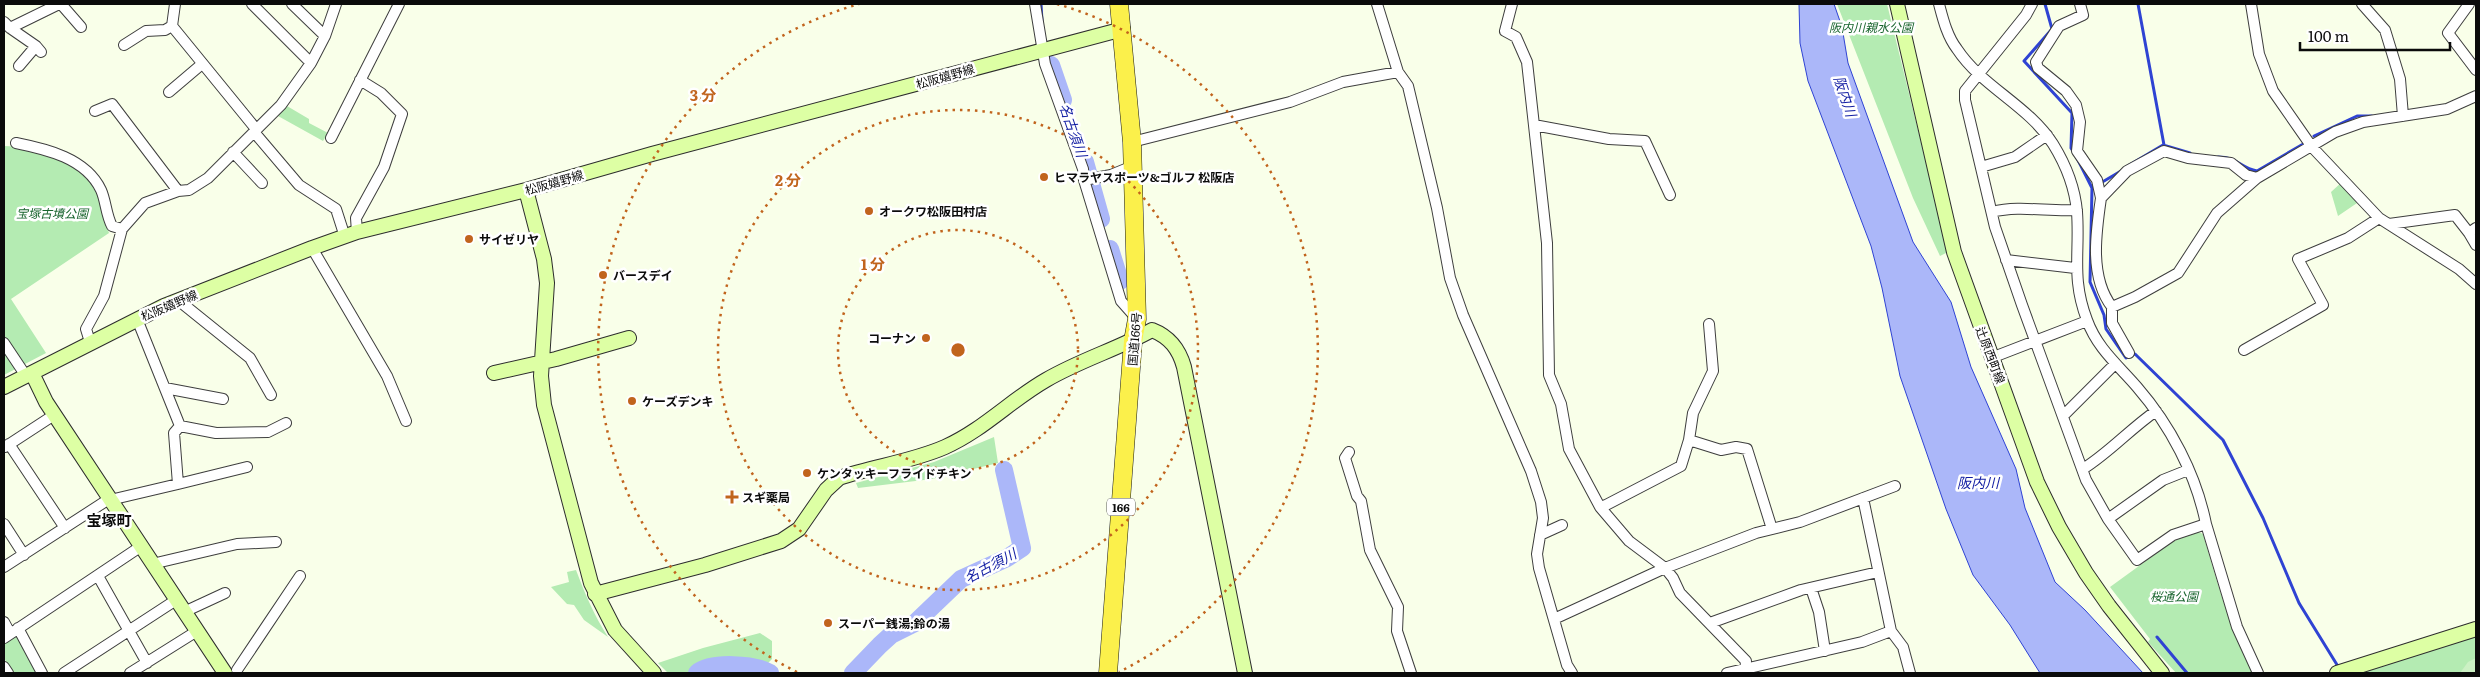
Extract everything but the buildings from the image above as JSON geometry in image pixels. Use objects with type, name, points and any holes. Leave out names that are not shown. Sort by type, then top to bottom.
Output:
[{"type":"highway","name":"国道166号","points":[[1108,673],[1133,341],[1137,319],[1132,142],[1123,29],[1119,4]]},
{"type":"street","points":[[7,25],[60,4],[81,27]]},
{"type":"street","points":[[175,4],[172,26],[299,185],[336,209],[351,234]]},
{"type":"street","points":[[252,4],[311,63]]},
{"type":"street","points":[[292,4],[325,36]]},
{"type":"street","points":[[90,342],[86,329],[104,296],[122,229],[145,203],[178,191],[189,190],[208,178],[281,105],[311,63],[325,36],[336,4]]},
{"type":"street","points":[[330,138],[398,4]]},
{"type":"street","points":[[1035,4],[1045,64],[1087,180],[1121,301],[1137,319]]},
{"type":"street","points":[[1377,4],[1398,72],[1408,86],[1437,208],[1450,278],[1463,315],[1531,471],[1541,502],[1543,518],[1537,554],[1567,665],[1572,673]]},
{"type":"street","points":[[1512,4],[1505,31],[1516,36],[1527,62],[1547,242],[1548,375],[1561,404],[1569,449],[1600,507],[1629,540],[1665,568],[1680,592],[1746,661],[1744,671]]},
{"type":"street","name":"辻原西町線","points":[[1898,4],[1954,252],[2038,482],[2059,526],[2096,589],[2162,673]]},
{"type":"street","points":[[1939,4],[1949,37],[1957,50],[1979,72],[2028,114],[2047,135],[2070,179],[2077,210],[2075,268],[2078,289],[2087,321],[2100,345],[2165,424],[2188,470],[2237,627],[2258,673]]},
{"type":"street","points":[[2032,4],[2026,15],[1967,87],[1965,96],[1980,167],[2006,260],[2086,480],[2108,519],[2137,560],[2173,535],[2206,524]]},
{"type":"street","points":[[2080,4],[2083,15],[2059,26],[2036,62],[2038,68],[2066,91],[2076,105],[2080,122],[2077,151],[2099,189],[2098,274],[2103,294],[2112,307],[2112,323],[2129,353]]},
{"type":"street","points":[[2251,4],[2259,54],[2273,91],[2312,147],[2379,218],[2459,269],[2476,284]]},
{"type":"street","points":[[2362,4],[2385,30],[2400,79],[2403,116]]},
{"type":"street","points":[[2468,4],[2448,33],[2476,70]]},
{"type":"street","points":[[7,25],[38,49],[20,66]]},
{"type":"street","points":[[124,46],[146,31],[166,30],[172,26]]},
{"type":"street","name":"松阪嬉野線","points":[[4,387],[90,342],[178,300],[351,234],[526,190],[1042,49],[1123,29]]},
{"type":"street","points":[[169,92],[202,64]]},
{"type":"street","points":[[1132,142],[1290,102],[1342,82],[1398,72]]},
{"type":"street","points":[[351,234],[356,218],[384,167],[402,114],[381,92],[360,80]]},
{"type":"street","points":[[2112,307],[2135,297],[2178,273],[2216,213],[2257,178],[2335,132],[2363,122],[2447,109],[2476,96]]},
{"type":"street","points":[[95,111],[112,104],[178,191]]},
{"type":"street","points":[[1534,125],[1609,139],[1645,141],[1670,195]]},
{"type":"street","points":[[1980,167],[2014,156],[2047,135]]},
{"type":"street","points":[[16,143],[52,151],[90,174],[104,196],[112,226],[122,229]]},
{"type":"street","points":[[2099,189],[2164,151],[2188,158],[2231,163],[2246,175],[2257,178]]},
{"type":"street","points":[[233,152],[262,183]]},
{"type":"street","points":[[1087,180],[1112,175],[1133,166]]},
{"type":"street","points":[[526,190],[544,259],[547,283],[541,376],[544,406],[595,594],[624,643],[654,673]]},
{"type":"street","points":[[1992,212],[2013,208],[2058,211],[2077,210]]},
{"type":"street","points":[[2389,224],[2456,215],[2472,231],[2476,245]]},
{"type":"street","points":[[2244,350],[2323,305],[2298,259],[2348,238],[2379,218]]},
{"type":"street","points":[[312,248],[387,376],[406,421]]},
{"type":"street","points":[[2006,260],[2075,268]]},
{"type":"street","points":[[178,300],[250,358],[271,395]]},
{"type":"street","points":[[137,319],[180,426]]},
{"type":"street","points":[[1992,358],[2087,321]]},
{"type":"street","points":[[1600,507],[1606,506],[1681,466],[1689,440],[1693,413],[1712,371],[1709,324]]},
{"type":"street","points":[[595,594],[705,565],[782,540],[803,525],[826,490],[840,478],[946,446],[990,421],[1048,378],[1102,352],[1133,341],[1152,330],[1169,339],[1181,354],[1246,673]]},
{"type":"street","points":[[494,373],[629,338]]},
{"type":"street","points":[[4,343],[29,375],[109,500],[197,631],[231,671],[300,576]]},
{"type":"street","points":[[2063,416],[2116,364]]},
{"type":"street","points":[[165,388],[223,399]]},
{"type":"street","points":[[2083,469],[2103,456],[2135,426],[2156,411]]},
{"type":"street","points":[[54,415],[6,446],[64,528]]},
{"type":"street","points":[[180,426],[216,434],[268,432],[286,423]]},
{"type":"street","points":[[178,484],[174,433],[180,426]]},
{"type":"street","points":[[1689,440],[1720,450],[1736,447],[1747,450],[1772,529]]},
{"type":"street","points":[[1349,452],[1345,458],[1360,501],[1370,550],[1398,606],[1397,631],[1410,673]]},
{"type":"street","points":[[4,567],[109,500],[247,467]]},
{"type":"street","points":[[2108,519],[2163,480],[2188,470]]},
{"type":"street","points":[[1554,619],[1665,568],[1756,533],[1800,522],[1895,486]]},
{"type":"street","points":[[1863,498],[1891,631],[1903,647],[1910,673]]},
{"type":"street","points":[[4,524],[24,555]]},
{"type":"street","points":[[1540,535],[1562,525]]},
{"type":"street","points":[[152,564],[237,544],[276,542]]},
{"type":"street","points":[[11,633],[140,547]]},
{"type":"street","points":[[1710,623],[1729,614],[1811,588],[1878,572]]},
{"type":"street","points":[[98,576],[147,663]]},
{"type":"street","points":[[1811,588],[1819,612],[1825,651]]},
{"type":"street","points":[[67,673],[130,632],[180,606],[224,592]]},
{"type":"street","points":[[4,622],[42,673]]},
{"type":"street","points":[[2340,672],[2476,629]]},
{"type":"street","points":[[130,673],[197,631]]},
{"type":"street","points":[[1727,673],[1744,671],[1862,642],[1891,631]]},
{"type":"street","points":[[4,667],[8,673]]},
{"type":"green space","name":"阪内川親水公園","points":[[1837,4],[1887,4],[1948,252],[1940,256],[1913,198]]},
{"type":"green space","points":[[287,106],[309,119],[309,123],[328,133],[323,141],[278,116]]},
{"type":"green space","name":"宝塚古墳公園","points":[[4,146],[42,152],[79,171],[95,189],[109,233],[11,299],[46,353],[4,375]]},
{"type":"green space","points":[[2342,182],[2360,201],[2338,216],[2331,192]]},
{"type":"green space","points":[[994,437],[998,463],[932,479],[858,488],[856,483],[934,462]]},
{"type":"green space","name":"桜通公園","points":[[2196,531],[2203,534],[2231,622],[2253,673],[2176,673],[2148,642],[2150,639],[2110,587],[2172,542]]},
{"type":"green space","points":[[576,570],[598,621],[608,637],[584,620],[574,605],[567,604],[551,587],[569,582],[567,572]]},
{"type":"green space","points":[[760,633],[772,641],[772,659],[766,665],[735,660],[715,660],[696,666],[689,673],[668,673],[658,663],[703,648]]},
{"type":"green space","points":[[14,636],[20,637],[39,673],[13,673],[4,658],[4,643]]},
{"type":"green space","points":[[2476,636],[2476,673],[2354,673]]},
{"type":"green space","points":[[2476,658],[2476,673],[2460,673],[2468,662]]},
{"type":"water","name":"阪内川","points":[[1799,4],[1834,4],[1842,27],[1848,63],[1913,242],[1951,302],[1971,367],[2016,469],[2025,508],[2055,582],[2085,610],[2143,673],[2040,673],[2010,625],[1973,575],[1946,509],[1900,376],[1882,288],[1871,246],[1808,81],[1800,43]]},
{"type":"waterway","name":"名古須川","points":[[1041,4],[1042,21]]},
{"type":"waterway","points":[[2045,4],[2052,29],[2024,61],[2072,113],[2071,148],[2074,153]]},
{"type":"waterway","points":[[2138,4],[2164,145]]},
{"type":"waterway","name":"名古須川","points":[[1051,65],[1063,100]]},
{"type":"waterway","points":[[2314,136],[2357,116],[2372,116]]},
{"type":"waterway","points":[[2218,157],[2225,157],[2257,171],[2305,143]]},
{"type":"waterway","points":[[2126,167],[2163,145],[2190,153]]},
{"type":"waterway","points":[[2077,158],[2092,188],[2090,282],[2104,315],[2106,329],[2126,358],[2135,354],[2223,440],[2263,518],[2299,603],[2339,668]]},
{"type":"waterway","name":"名古須川","points":[[1085,162],[1101,219]]},
{"type":"waterway","points":[[2099,184],[2121,171]]},
{"type":"waterway","name":"名古須川","points":[[1110,249],[1120,281]]},
{"type":"waterway","name":"名古須川","points":[[853,673],[891,635],[915,623],[961,579],[1007,558],[1022,548],[1004,470]]},
{"type":"waterway","points":[[2157,637],[2187,673]]},
{"type":"waterway","name":"名古須川","points":[[697,673],[704,669],[722,665],[744,666],[770,673]]},
{"type":"place","name":"ヒマラヤスポーツ&ゴルフ 松阪店","points":[[1044,177]]},
{"type":"place","name":"オークワ松阪田村店","points":[[869,211]]},
{"type":"place","name":"サイゼリヤ","points":[[469,239]]},
{"type":"place","name":"バースデイ","points":[[603,275]]},
{"type":"place","name":"コーナン","points":[[926,338]]},
{"type":"place","name":"ケーズデンキ","points":[[632,401]]},
{"type":"place","name":"ケンタッキーフライドチキン","points":[[807,473]]},
{"type":"place","name":"スギ薬局","points":[[732,497]]},
{"type":"place","name":"スーパー銭湯;鈴の湯","points":[[828,623]]},
{"type":"district","name":"宝塚町","points":[[109,519]]}]
